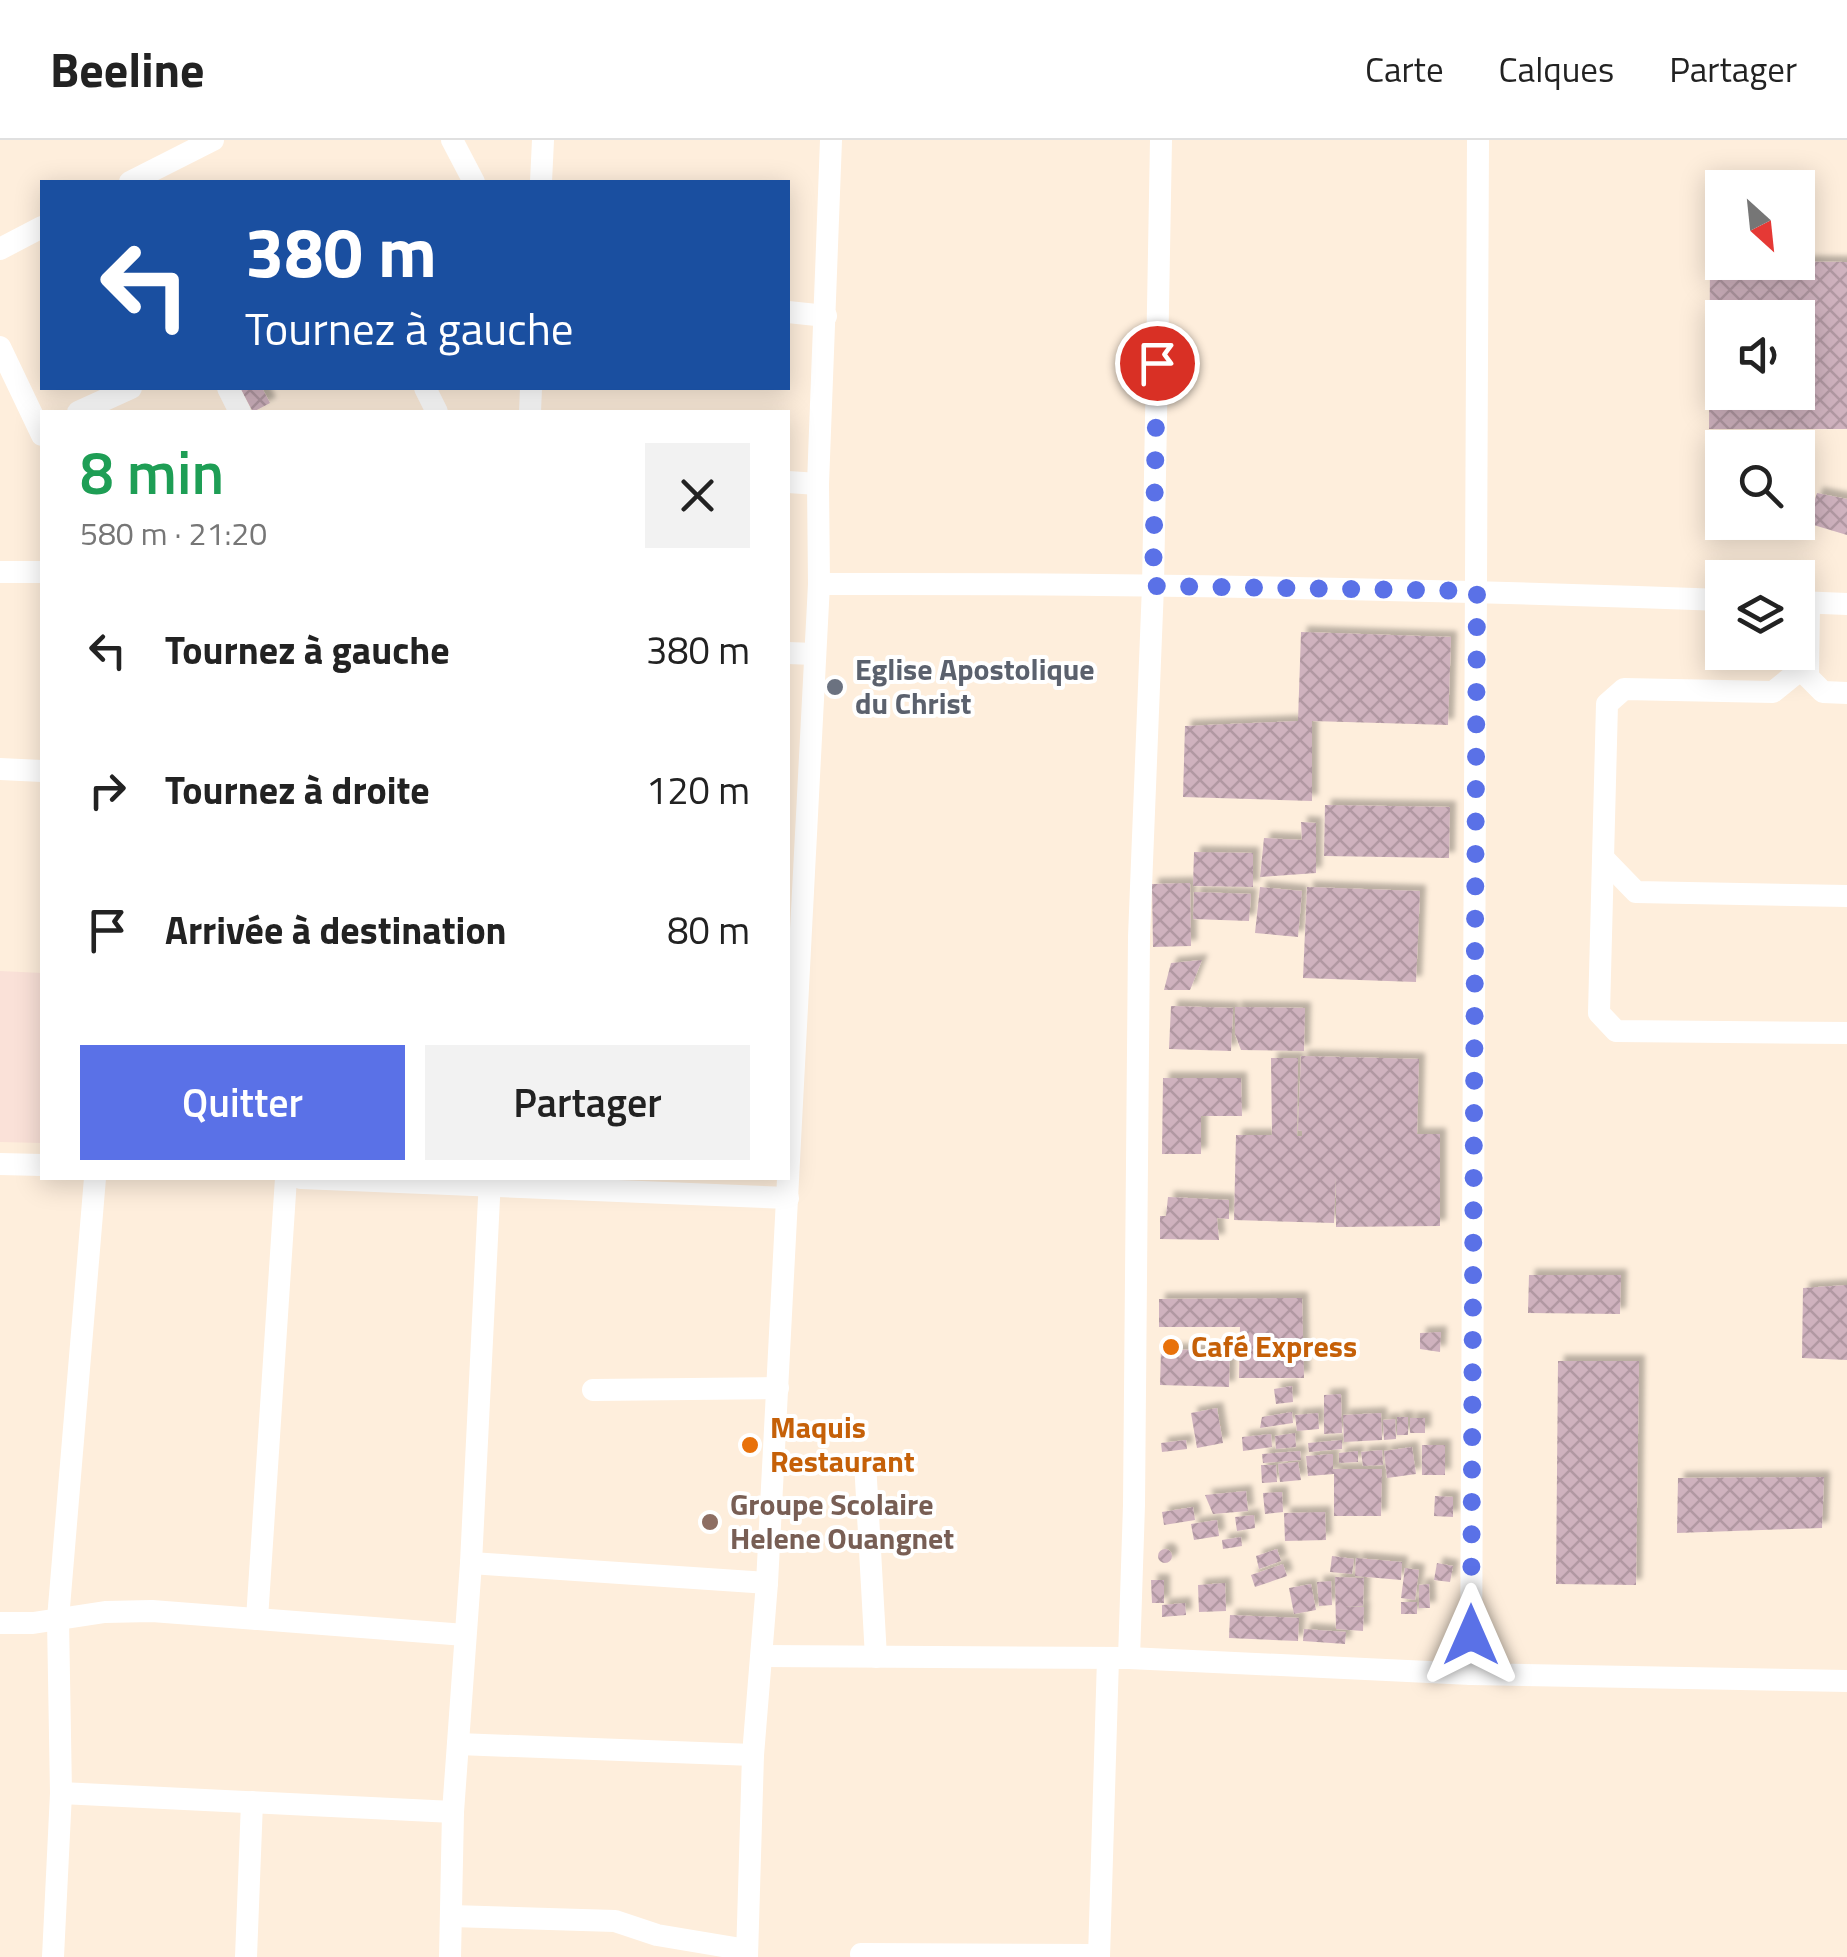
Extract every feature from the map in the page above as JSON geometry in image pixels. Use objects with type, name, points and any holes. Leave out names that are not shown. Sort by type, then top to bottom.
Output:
[{"type":"street","points":[[134,180],[213,140]]},
{"type":"street","points":[[452,140],[473,180]]},
{"type":"street","points":[[541,180],[543,140]]},
{"type":"street","points":[[790,1110],[796,847],[818,584],[831,140]]},
{"type":"street","points":[[861,1954],[1099,1956],[1118,1658],[1134,1505],[1139,937],[1153,586],[1162,140]]},
{"type":"street","points":[[1471,1674],[1478,140]]},
{"type":"street","points":[[0,249],[40,228]]},
{"type":"street","points":[[790,312],[826,316]]},
{"type":"street","points":[[0,347],[40,427]]},
{"type":"street","points":[[82,410],[127,390]]},
{"type":"street","points":[[790,482],[818,484]]},
{"type":"street","points":[[0,572],[40,572]]},
{"type":"street","points":[[818,584],[1477,591],[1705,599]]},
{"type":"street","points":[[1815,603],[1847,604]]},
{"type":"street","points":[[790,653],[814,654]]},
{"type":"street","points":[[1794,670],[1794,675],[1773,692],[1624,689],[1607,704],[1599,1013],[1616,1032],[1847,1033]]},
{"type":"street","points":[[1808,670],[1808,677],[1824,692],[1847,693]]},
{"type":"street","points":[[0,769],[40,771]]},
{"type":"street","points":[[1603,858],[1636,892],[1847,896]]},
{"type":"street","points":[[0,1164],[40,1166]]},
{"type":"street","points":[[53,1957],[61,1793],[58,1619],[95,1180]]},
{"type":"street","points":[[257,1619],[286,1180]]},
{"type":"street","points":[[395,1180],[788,1198]]},
{"type":"street","points":[[451,1916],[616,1921],[657,1936],[747,1953],[753,1755],[763,1656],[788,1180]]},
{"type":"street","points":[[450,1957],[453,1812],[471,1563],[490,1182]]},
{"type":"street","points":[[594,1390],[778,1388]]},
{"type":"street","points":[[866,1462],[876,1657]]},
{"type":"street","points":[[471,1563],[767,1583]]},
{"type":"street","points":[[0,1623],[152,1611],[465,1636]]},
{"type":"street","points":[[763,1656],[1118,1658],[1471,1674],[1847,1681]]},
{"type":"street","points":[[458,1744],[753,1755]]},
{"type":"street","points":[[61,1793],[453,1812]]},
{"type":"street","points":[[246,1957],[252,1802]]},
{"type":"shaded area","points":[[0,971],[40,973],[40,1143],[0,1142]]},
{"type":"building","points":[[1815,262],[1847,262],[1847,429],[1709,429],[1709,410],[1815,410],[1815,300],[1710,300],[1710,280],[1815,280]]},
{"type":"building","points":[[241,390],[263,390],[270,403],[252,410]]},
{"type":"building","points":[[1817,493],[1847,499],[1847,535],[1815,525]]},
{"type":"building","points":[[1301,632],[1451,637],[1448,725],[1312,721],[1312,801],[1183,797],[1185,726],[1298,721]]},
{"type":"building","points":[[1325,805],[1450,807],[1449,858],[1324,856]]},
{"type":"building","points":[[1301,822],[1316,823],[1316,873],[1260,877],[1264,838],[1302,840]]},
{"type":"building","points":[[1194,852],[1253,853],[1253,887],[1193,886]]},
{"type":"building","points":[[1190,883],[1191,946],[1153,947],[1152,884]]},
{"type":"building","points":[[1260,887],[1302,891],[1298,937],[1255,933]]},
{"type":"building","points":[[1307,887],[1420,891],[1416,982],[1303,978]]},
{"type":"building","points":[[1194,892],[1251,894],[1249,921],[1193,919]]},
{"type":"building","points":[[1202,960],[1190,990],[1164,990],[1171,963]]},
{"type":"building","points":[[1171,1006],[1233,1008],[1231,1051],[1169,1049]]},
{"type":"building","points":[[1235,1007],[1305,1008],[1304,1051],[1241,1050],[1235,1034]]},
{"type":"building","points":[[1301,1056],[1419,1059],[1417,1134],[1440,1134],[1440,1226],[1336,1227],[1336,1175],[1334,1223],[1234,1220],[1236,1135],[1272,1135],[1271,1058],[1298,1058],[1297,1136],[1302,1136],[1298,1130]]},
{"type":"building","points":[[1163,1078],[1241,1078],[1242,1116],[1201,1116],[1201,1154],[1162,1154]]},
{"type":"building","points":[[1168,1197],[1229,1200],[1229,1219],[1217,1218],[1219,1240],[1160,1239],[1160,1216],[1166,1216]]},
{"type":"building","points":[[1529,1275],[1621,1275],[1620,1314],[1528,1313]]},
{"type":"building","points":[[1847,1285],[1847,1360],[1802,1358],[1803,1288]]},
{"type":"building","points":[[1302,1298],[1304,1378],[1239,1378],[1240,1327],[1159,1327],[1159,1299]]},
{"type":"building","points":[[1441,1332],[1440,1352],[1420,1349],[1420,1333]]},
{"type":"building","points":[[1161,1349],[1230,1351],[1229,1387],[1160,1385]]},
{"type":"building","points":[[1558,1361],[1639,1361],[1636,1585],[1556,1584]]},
{"type":"building","points":[[1292,1386],[1293,1402],[1276,1404],[1274,1389]]},
{"type":"building","points":[[1341,1394],[1342,1433],[1324,1434],[1324,1395]]},
{"type":"building","points":[[1217,1408],[1223,1443],[1197,1448],[1191,1413]]},
{"type":"building","points":[[1292,1412],[1293,1423],[1260,1428],[1262,1417]]},
{"type":"building","points":[[1318,1413],[1319,1429],[1297,1431],[1295,1415]]},
{"type":"building","points":[[1381,1413],[1382,1440],[1344,1442],[1343,1415]]},
{"type":"building","points":[[1397,1417],[1408,1417],[1408,1435],[1397,1435]]},
{"type":"building","points":[[1410,1418],[1425,1418],[1425,1433],[1410,1433]]},
{"type":"building","points":[[1395,1419],[1396,1439],[1384,1440],[1383,1420]]},
{"type":"building","points":[[1295,1433],[1296,1447],[1276,1449],[1275,1436]]},
{"type":"building","points":[[1271,1434],[1272,1447],[1243,1451],[1242,1437]]},
{"type":"building","points":[[1186,1440],[1187,1449],[1162,1452],[1161,1443]]},
{"type":"building","points":[[1342,1440],[1342,1449],[1309,1452],[1308,1443]]},
{"type":"building","points":[[1422,1445],[1445,1445],[1445,1475],[1422,1475]]},
{"type":"building","points":[[1412,1447],[1416,1474],[1387,1478],[1384,1451]]},
{"type":"building","points":[[1382,1450],[1383,1465],[1363,1466],[1361,1452]]},
{"type":"building","points":[[1300,1451],[1301,1460],[1263,1463],[1262,1454]]},
{"type":"building","points":[[1358,1451],[1358,1462],[1339,1463],[1339,1453]]},
{"type":"building","points":[[1333,1454],[1333,1469],[1382,1469],[1381,1516],[1334,1516],[1334,1474],[1308,1476],[1306,1456]]},
{"type":"building","points":[[1298,1462],[1301,1480],[1280,1482],[1278,1464]]},
{"type":"building","points":[[1261,1465],[1276,1465],[1277,1482],[1262,1483]]},
{"type":"building","points":[[1824,1477],[1822,1528],[1677,1533],[1678,1478]]},
{"type":"building","points":[[1246,1491],[1248,1511],[1213,1514],[1205,1495]]},
{"type":"building","points":[[1282,1492],[1283,1512],[1265,1514],[1263,1493]]},
{"type":"building","points":[[1435,1496],[1453,1497],[1453,1517],[1434,1516]]},
{"type":"building","points":[[1193,1507],[1195,1520],[1164,1525],[1162,1512]]},
{"type":"building","points":[[1325,1512],[1326,1540],[1285,1541],[1284,1513]]},
{"type":"building","points":[[1254,1515],[1255,1528],[1237,1531],[1235,1517]]},
{"type":"building","points":[[1217,1520],[1219,1536],[1194,1540],[1191,1524]]},
{"type":"building","points":[[1241,1537],[1242,1546],[1223,1549],[1222,1540]]},
{"type":"building","points":[[1165,1549],[1172,1556],[1165,1563],[1158,1556]]},
{"type":"building","points":[[1277,1549],[1281,1561],[1259,1569],[1256,1556]]},
{"type":"building","points":[[1332,1556],[1354,1559],[1352,1574],[1330,1572]]},
{"type":"building","points":[[1356,1558],[1402,1562],[1401,1580],[1355,1576]]},
{"type":"building","points":[[1437,1563],[1453,1566],[1450,1582],[1434,1580]]},
{"type":"building","points":[[1283,1564],[1287,1576],[1255,1587],[1251,1575]]},
{"type":"building","points":[[1405,1568],[1419,1570],[1415,1600],[1401,1598]]},
{"type":"building","points":[[1335,1577],[1364,1578],[1363,1606],[1344,1606],[1364,1607],[1363,1631],[1336,1629]]},
{"type":"building","points":[[1151,1580],[1164,1580],[1164,1603],[1152,1603]]},
{"type":"building","points":[[1331,1581],[1332,1605],[1319,1606],[1317,1582]]},
{"type":"building","points":[[1225,1583],[1226,1611],[1199,1612],[1198,1585]]},
{"type":"building","points":[[1311,1584],[1316,1610],[1294,1614],[1289,1588]]},
{"type":"building","points":[[1429,1584],[1430,1608],[1419,1608],[1419,1585]]},
{"type":"building","points":[[1401,1602],[1417,1602],[1417,1614],[1401,1614]]},
{"type":"building","points":[[1185,1603],[1186,1615],[1162,1617],[1162,1605]]},
{"type":"building","points":[[1230,1615],[1299,1618],[1298,1641],[1229,1638]]},
{"type":"building","points":[[1304,1629],[1346,1632],[1345,1644],[1303,1641]]},
{"type":"place","name":"Eglise Apostolique du Christ","points":[[835,687]]},
{"type":"place","name":"Café Express","points":[[1171,1347]]},
{"type":"place","name":"Maquis Restaurant","points":[[750,1445]]},
{"type":"place","name":"Groupe Scolaire Helene Ouangnet","points":[[710,1522]]},
{"type":"route","points":[[1157,363],[1153,586],[1477,591],[1471,1635]]}]
